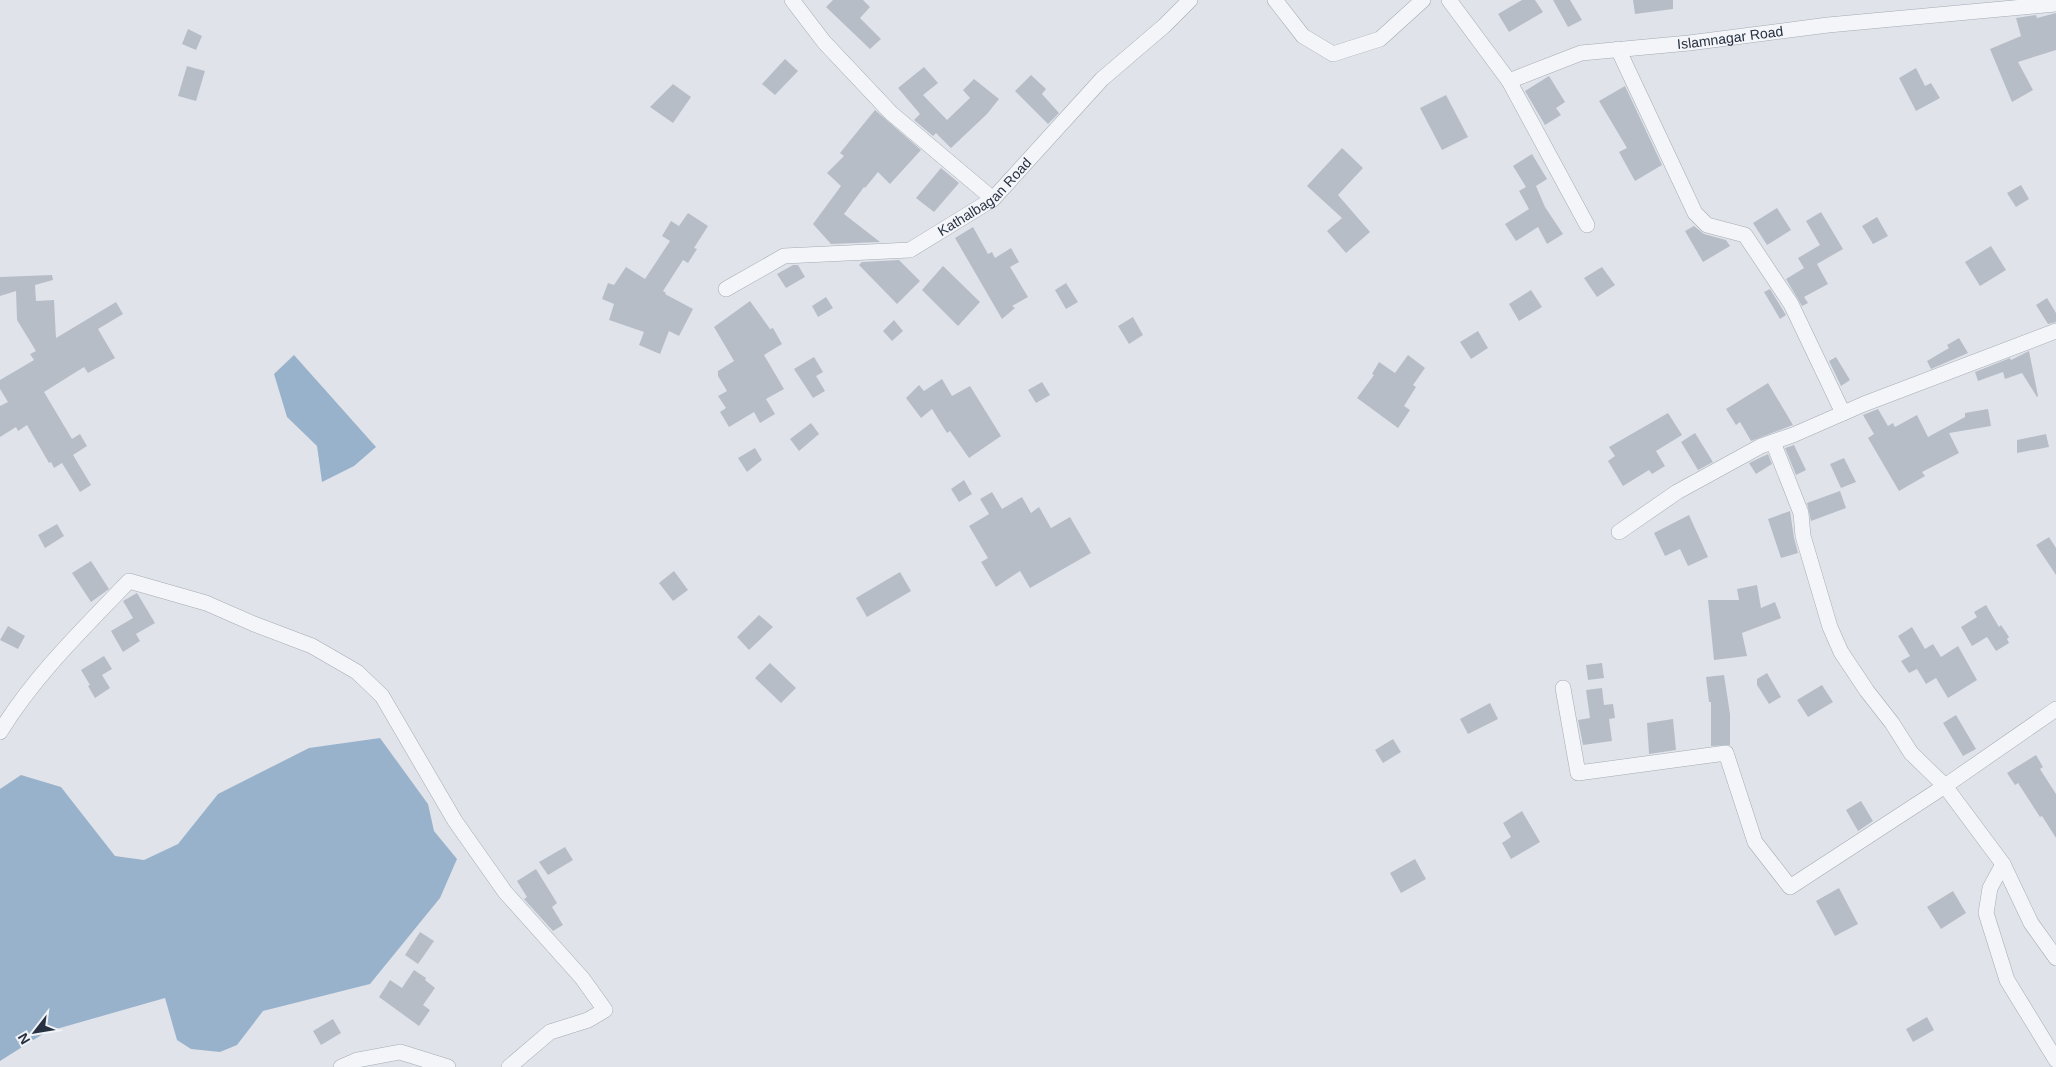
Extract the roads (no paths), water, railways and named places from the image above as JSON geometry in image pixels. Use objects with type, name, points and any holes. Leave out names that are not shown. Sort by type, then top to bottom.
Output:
[{"type":"street","points":[[792,0],[824,42],[891,113],[993,199]]},
{"type":"street","name":"Kathalbagan Road","points":[[726,289],[784,256],[910,250],[993,199],[1102,79],[1164,26],[1190,0]]},
{"type":"street","points":[[1275,0],[1303,36],[1333,54],[1380,39],[1423,0]]},
{"type":"street","points":[[1449,0],[1509,81],[1587,225]]},
{"type":"street","name":"Islamnagar Road","points":[[1509,81],[1581,53],[1689,43],[1828,25],[2056,4]]},
{"type":"street","points":[[1618,49],[1695,213],[1707,225],[1745,235],[1791,304],[1843,413]]},
{"type":"street","points":[[1619,532],[1677,492],[1761,446],[2056,330]]},
{"type":"street","points":[[1773,442],[1801,512],[1803,536],[1830,627],[1841,652],[1911,753],[1946,786],[2003,864],[2031,923],[2056,958]]},
{"type":"street","points":[[0,732],[17,705],[49,665],[129,581],[206,603],[312,646],[356,672],[382,696],[455,820],[505,892],[582,978],[605,1010],[588,1020],[550,1032],[509,1067]]},
{"type":"street","points":[[1562,688],[1578,773],[1726,753],[1755,842],[1790,887],[1946,786],[2056,709]]},
{"type":"street","points":[[2003,864],[1990,888],[1986,913],[2008,980],[2056,1060]]},
{"type":"street","points":[[340,1067],[357,1060],[400,1052],[448,1067]]},
{"type":"water","points":[[294,355],[376,447],[354,466],[322,482],[317,446],[287,417],[274,374]]},
{"type":"water","points":[[380,738],[428,804],[434,831],[457,859],[440,898],[370,984],[263,1011],[237,1045],[220,1052],[191,1049],[177,1040],[165,998],[46,1032],[0,1061],[0,789],[21,775],[61,787],[115,856],[144,860],[178,844],[218,794],[309,748]]}]
